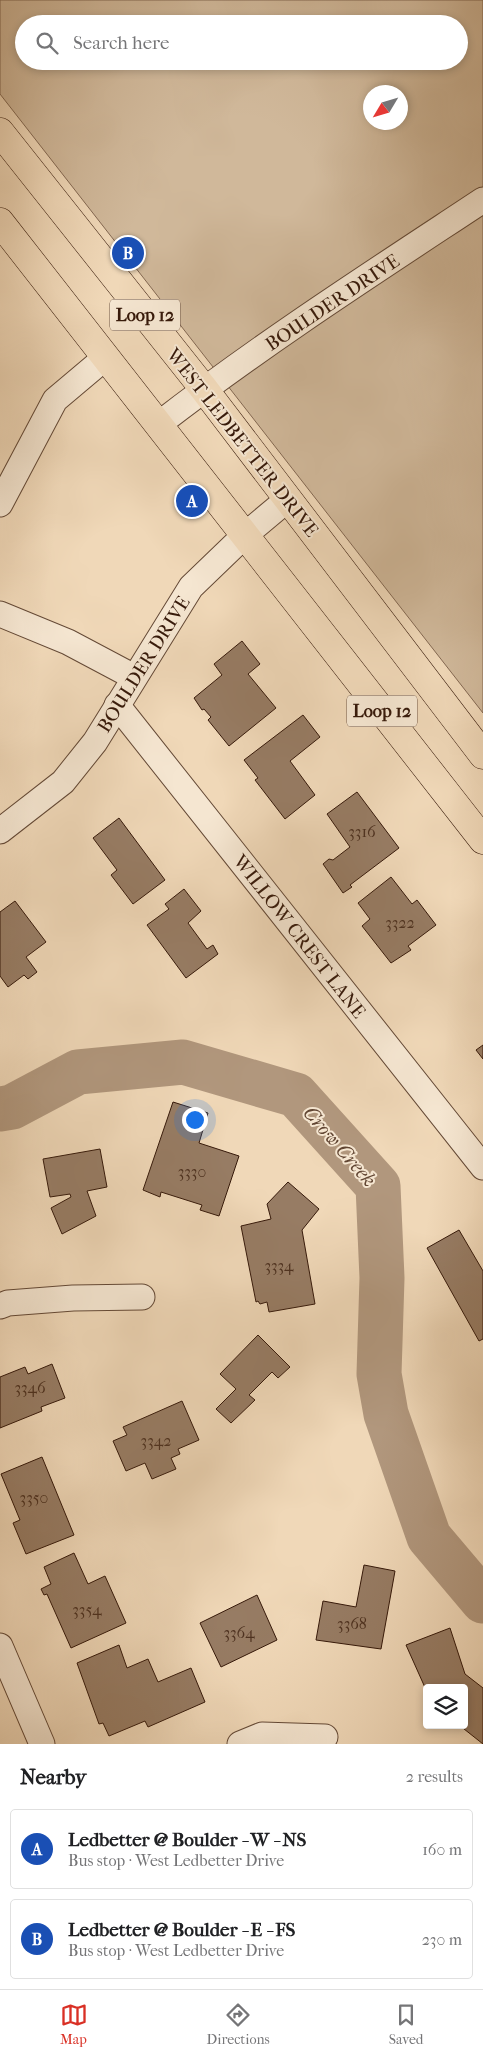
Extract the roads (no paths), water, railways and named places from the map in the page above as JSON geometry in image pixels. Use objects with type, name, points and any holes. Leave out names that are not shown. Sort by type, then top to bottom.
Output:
[{"type":"main road","name":"WEST LEDBETTER DRIVE","points":[[0,132],[204,389],[483,755]]},
{"type":"main road","name":"Loop 12","points":[[0,222],[483,840]]},
{"type":"street","name":"BOULDER DRIVE","points":[[159,424],[204,389],[362,280],[483,200]]},
{"type":"street","points":[[0,504],[55,400],[106,357]]},
{"type":"street","name":"BOULDER DRIVE","points":[[0,831],[62,782],[95,742],[191,587],[245,535],[288,499]]},
{"type":"street","points":[[1,616],[68,642],[134,677]]},
{"type":"street","name":"WILLOW CREST LANE","points":[[117,705],[483,1167]]},
{"type":"street","points":[[0,1306],[8,1303],[73,1298],[142,1297]]},
{"type":"street","points":[[0,1646],[42,1744]]},
{"type":"street","points":[[240,1744],[262,1735],[325,1737]]},
{"type":"waterway","name":"Crow Creek","points":[[0,1109],[12,1107],[78,1072],[183,1062],[296,1095],[378,1186],[382,1278],[379,1374],[386,1414],[429,1537],[483,1601]]},
{"type":"place","name":"Ledbetter @ Boulder - E - FS","points":[[128,253]]},
{"type":"place","name":"Ledbetter @ Boulder - W - NS","points":[[192,501]]}]
